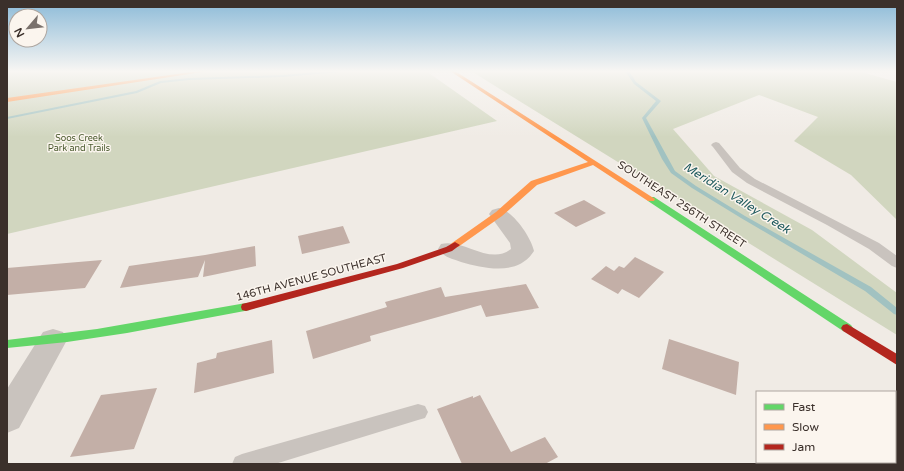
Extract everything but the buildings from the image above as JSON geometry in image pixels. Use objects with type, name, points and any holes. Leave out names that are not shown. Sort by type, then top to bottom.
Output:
[{"type":"street","points":[[7,100],[55,93]]},
{"type":"street","name":"SOUTHEAST 256TH STREET","points":[[486,93],[897,360]]},
{"type":"street","name":"146TH AVENUE SOUTHEAST","points":[[7,344],[53,340],[158,324],[248,307],[400,266],[449,249],[498,214],[534,184],[594,162]]},
{"type":"street","points":[[449,249],[476,259],[497,261],[509,260],[518,256],[522,251],[521,242],[498,214]]},
{"type":"street","points":[[7,418],[53,340]]},
{"type":"lane","points":[[716,145],[736,170],[751,181],[831,222],[874,246],[897,262]]},
{"type":"lane","points":[[242,464],[418,412]]},
{"type":"green space","name":"Soos Creek Park and Trails","points":[[7,93],[457,93],[497,121],[7,234]]},
{"type":"green space","points":[[506,93],[897,93],[897,220],[851,175],[794,141],[818,117],[759,95],[673,129],[714,176],[812,230],[897,293],[897,335]]},
{"type":"waterway","points":[[7,118],[132,93]]},
{"type":"waterway","name":"Meridian Valley Creek","points":[[648,93],[659,101],[644,118],[673,172],[694,187],[743,217],[868,289],[897,312]]},
{"type":"traffic: fast","points":[[651,199],[847,328]]},
{"type":"traffic: fast","points":[[7,344],[97,333],[246,307]]},
{"type":"traffic: slow","points":[[7,100],[55,93]]},
{"type":"traffic: slow","points":[[486,93],[651,199]]},
{"type":"traffic: slow","points":[[455,245],[499,214],[534,183],[594,162]]},
{"type":"traffic: jam","points":[[246,307],[400,266],[449,249],[455,245]]},
{"type":"traffic: jam","points":[[847,328],[897,360]]}]
